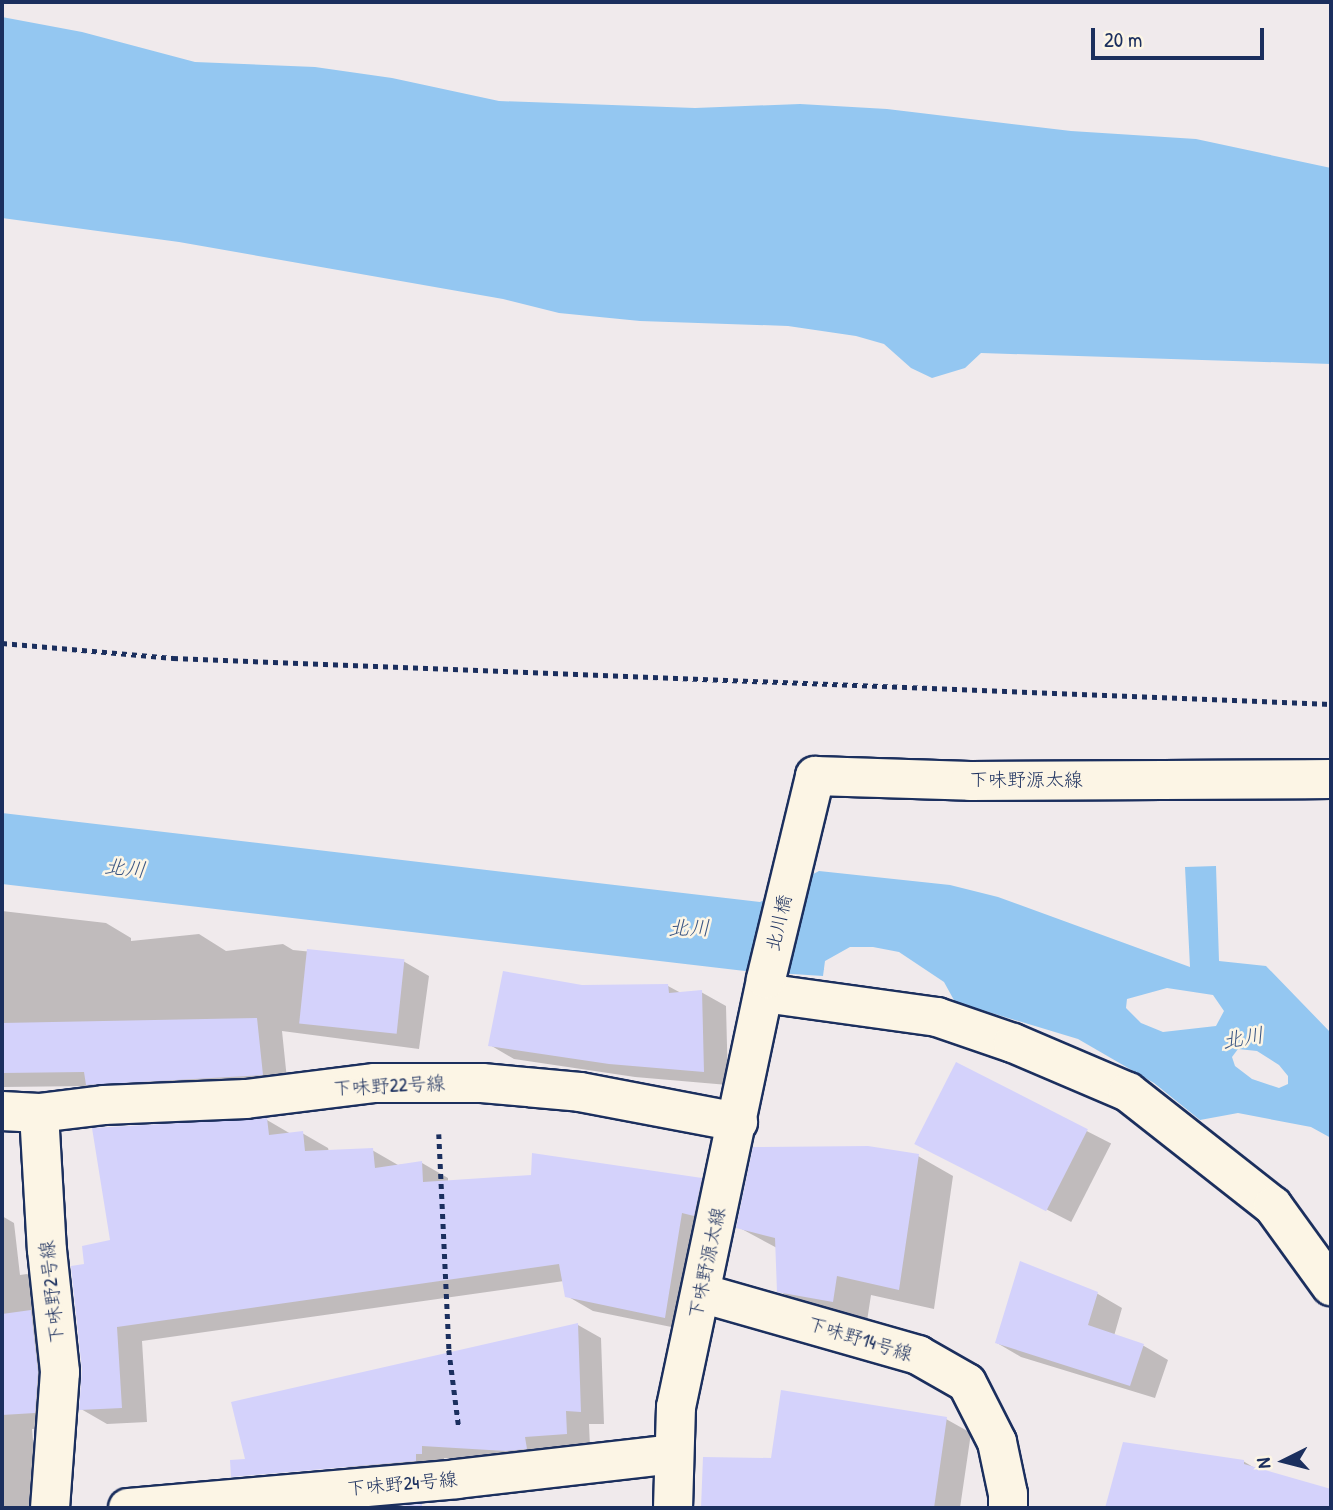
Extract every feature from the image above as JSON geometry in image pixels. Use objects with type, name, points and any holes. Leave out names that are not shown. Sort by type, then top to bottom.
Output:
[{"type":"street","name":"下味野源太線","points":[[792,867],[815,776],[970,780],[1331,779]]},
{"type":"street","name":"北川橋","points":[[765,986],[792,867]]},
{"type":"street","name":"下味野源太線","points":[[673,1508],[676,1407],[765,986]]},
{"type":"street","points":[[765,986],[937,1017],[1013,1043],[1128,1092],[1273,1206],[1331,1286]]},
{"type":"street","name":"下味野22号線","points":[[20,1112],[104,1105],[246,1099],[374,1083],[482,1083],[580,1092],[738,1122]]},
{"type":"street","name":"下味野2号線","points":[[20,1112],[47,1250],[60,1372],[50,1508]]},
{"type":"street","name":"下味野14号線","points":[[701,1293],[918,1356],[967,1383],[997,1442],[1008,1494],[1008,1508]]},
{"type":"street","name":"下味野24号線","points":[[128,1508],[465,1478],[674,1454]]},
{"type":"path","points":[[2,643],[187,659],[1331,704]]},
{"type":"path","points":[[436,1083],[449,1350],[465,1478]]},
{"type":"water","points":[[2,17],[82,32],[195,62],[315,67],[392,78],[499,101],[695,108],[800,104],[887,109],[1071,131],[1196,139],[1331,168],[1331,364],[981,353],[965,368],[932,378],[911,368],[884,344],[856,336],[788,326],[640,321],[559,313],[503,299],[179,242],[2,218]]},
{"type":"water","name":"北川","points":[[2,813],[760,902],[819,871],[950,885],[998,897],[1190,967],[1185,867],[1216,866],[1219,961],[1266,966],[1331,1033],[1331,1138],[1311,1127],[1238,1113],[1200,1120],[1154,1083],[1078,1039],[955,1002],[944,982],[899,952],[873,947],[850,947],[825,961],[823,976],[745,971],[2,884]],"holes":[[[1167,988],[1213,995],[1224,1011],[1216,1026],[1163,1032],[1141,1023],[1126,1008],[1127,999]],[[1238,1049],[1257,1051],[1279,1065],[1288,1076],[1288,1084],[1279,1088],[1252,1079],[1235,1066],[1232,1057]]]},
{"type":"building","points":[[307,949],[404,959],[397,1034],[299,1024]]},
{"type":"building","points":[[503,971],[582,985],[668,984],[669,993],[702,990],[704,1072],[609,1064],[488,1046]]},
{"type":"building","points":[[257,1018],[263,1075],[86,1085],[84,1072],[2,1073],[2,1023]]},
{"type":"building","points":[[956,1062],[1088,1129],[1046,1211],[914,1144]]},
{"type":"building","points":[[267,1118],[269,1135],[303,1131],[305,1151],[373,1148],[375,1168],[422,1161],[423,1182],[531,1175],[532,1153],[702,1178],[694,1216],[682,1213],[665,1318],[565,1297],[559,1264],[117,1327],[122,1408],[79,1410],[82,1370],[71,1266],[84,1264],[82,1246],[110,1240],[92,1128]]},
{"type":"building","points":[[868,1146],[919,1154],[899,1290],[837,1276],[833,1302],[777,1292],[775,1238],[736,1228],[753,1147]]},
{"type":"building","points":[[1020,1261],[1098,1292],[1088,1325],[1144,1344],[1130,1386],[995,1343]]},
{"type":"building","points":[[31,1310],[38,1372],[35,1413],[2,1415],[2,1314]]},
{"type":"building","points":[[578,1323],[581,1412],[566,1411],[567,1434],[525,1437],[527,1449],[506,1451],[422,1446],[422,1454],[416,1454],[416,1461],[231,1477],[230,1460],[245,1459],[231,1402]]},
{"type":"building","points":[[781,1390],[947,1417],[934,1508],[701,1508],[703,1457],[771,1458]]},
{"type":"building","points":[[1123,1442],[1244,1460],[1244,1464],[1331,1489],[1331,1508],[1105,1508]]},
{"type":"building","points":[[422,1504],[422,1508],[374,1508]]}]
